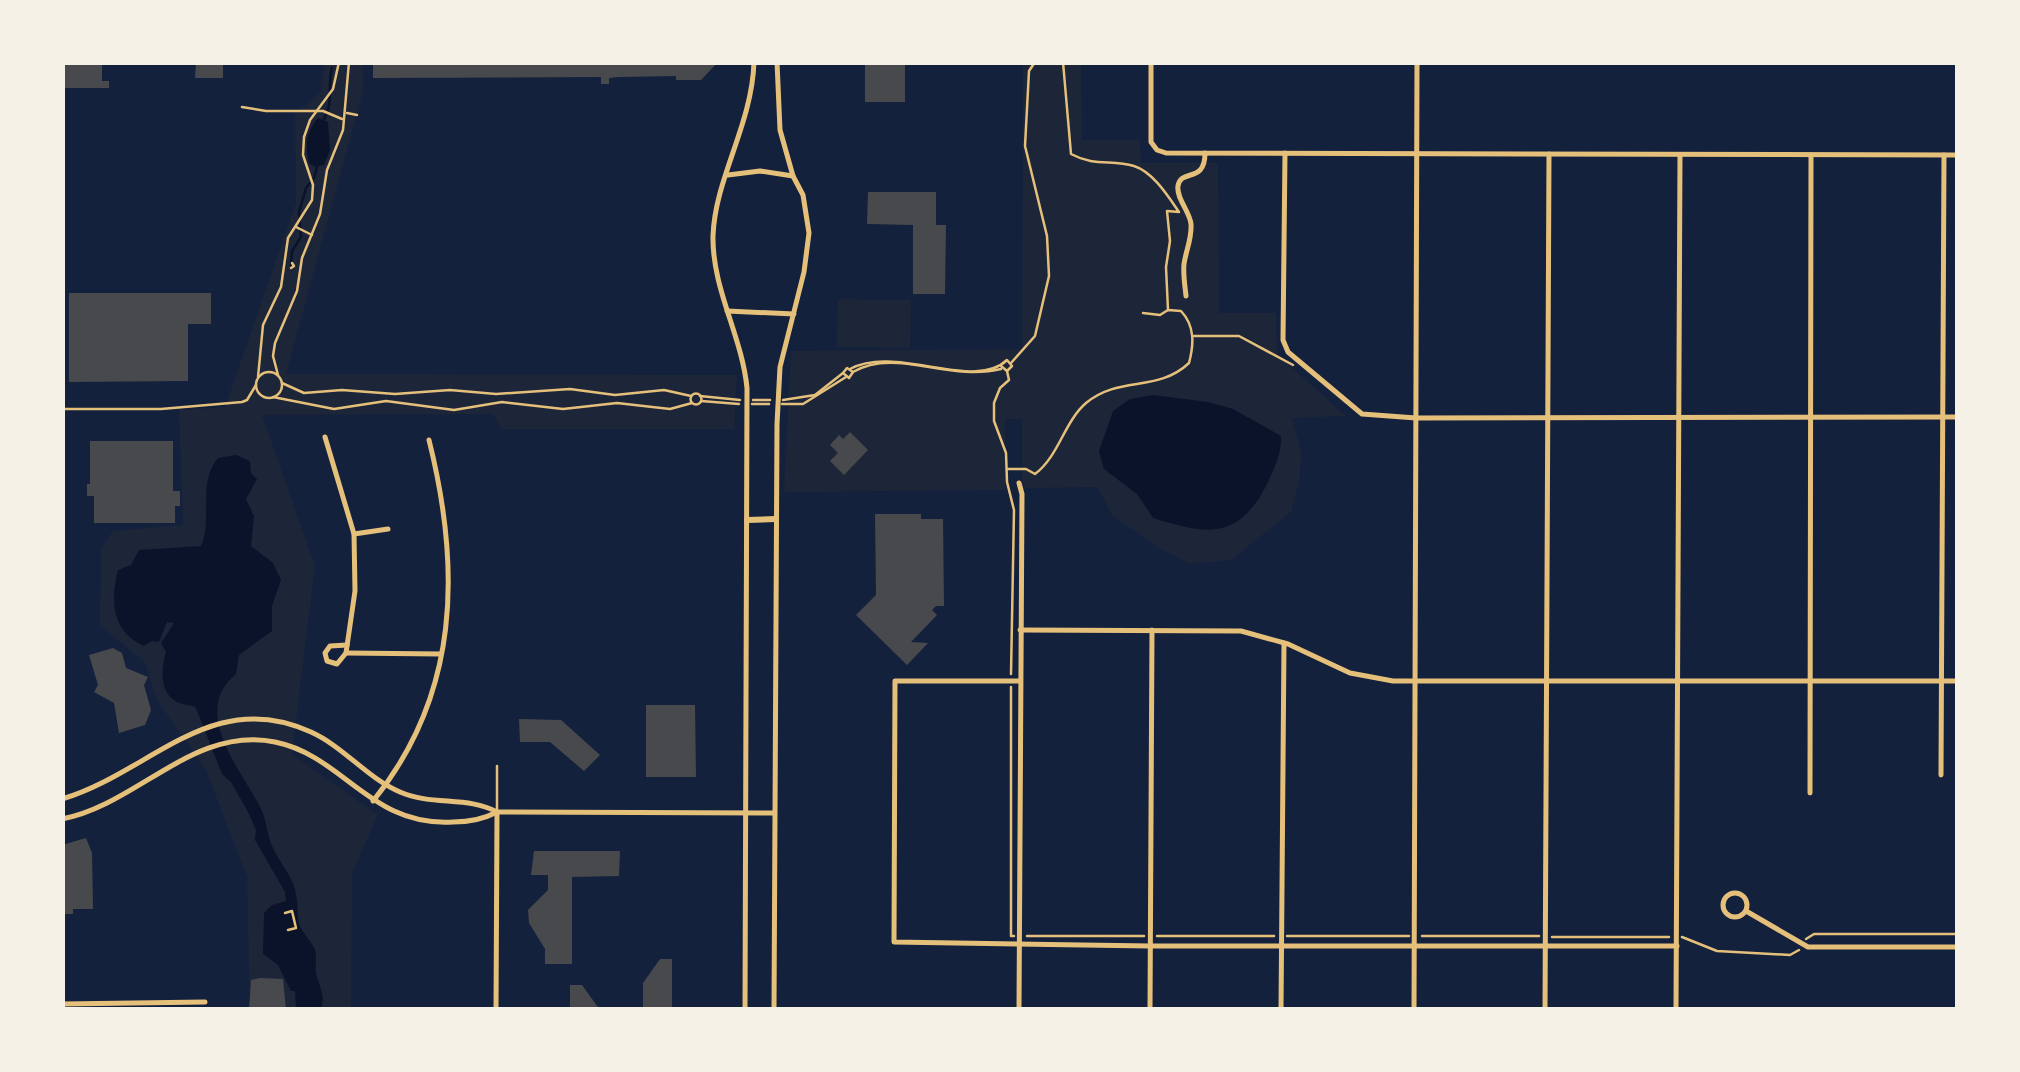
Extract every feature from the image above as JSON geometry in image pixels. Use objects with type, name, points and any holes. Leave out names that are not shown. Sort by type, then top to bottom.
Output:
[{"type":"main road","points":[[747,520],[775,520]]},
{"type":"street","points":[[745,1010],[747,388],[739,341],[717,276],[713,237],[718,205],[746,122],[754,62]]},
{"type":"street","points":[[774,1010],[779,388],[809,233],[802,195],[780,130],[777,62]]},
{"type":"street","points":[[1151,62],[1150,142],[1157,150],[1958,155]]},
{"type":"street","points":[[1414,1010],[1417,62]]},
{"type":"street","points":[[1186,296],[1184,262],[1191,222],[1178,185],[1200,173],[1205,166],[1205,153]]},
{"type":"street","points":[[1285,153],[1284,340],[1288,352],[1362,414],[1416,418],[1958,418]]},
{"type":"street","points":[[1545,1010],[1549,154]]},
{"type":"street","points":[[1676,1010],[1680,155]]},
{"type":"street","points":[[1810,794],[1811,155]]},
{"type":"street","points":[[1941,775],[1944,156]]},
{"type":"street","points":[[728,176],[760,171],[793,176]]},
{"type":"street","points":[[728,311],[794,314]]},
{"type":"street","points":[[325,437],[354,534],[355,591],[347,649],[441,654]]},
{"type":"street","points":[[373,801],[426,715],[449,605],[446,519],[429,440]]},
{"type":"street","points":[[1019,1010],[1020,484]]},
{"type":"street","points":[[354,534],[388,529]]},
{"type":"street","points":[[1020,630],[1241,631],[1284,643],[1350,673],[1371,679],[1415,682],[1958,682]]},
{"type":"street","points":[[1150,1010],[1152,630]]},
{"type":"street","points":[[1281,1010],[1284,643]]},
{"type":"street","points":[[1020,682],[895,682],[894,942],[1676,946]]},
{"type":"street","points":[[62,799],[115,776],[182,738],[226,721],[270,720],[313,732],[386,785],[414,798],[482,804],[497,812],[774,813]]},
{"type":"street","points":[[62,820],[100,806],[192,755],[230,741],[255,739],[284,744],[318,761],[373,801],[404,816],[432,822],[483,820],[497,812]]},
{"type":"street","points":[[496,1010],[497,812]]},
{"type":"street","points":[[1734,894],[1742,896],[1746,911],[1730,916],[1724,908],[1725,900],[1734,894]]},
{"type":"street","points":[[1746,911],[1815,948],[1958,947]]},
{"type":"street","points":[[62,1004],[205,1002]]},
{"type":"lane","points":[[497,812],[498,766]]},
{"type":"path","points":[[62,409],[161,408],[247,400],[258,377],[263,325],[290,265],[288,238],[299,229],[300,219],[312,200],[312,180],[302,144],[308,126],[329,96],[339,62]]},
{"type":"path","points":[[256,386],[261,395],[334,409],[386,401],[454,410],[502,402],[563,409],[617,402],[670,410],[699,404],[702,398],[664,390],[616,395],[570,389],[496,394],[450,390],[304,393],[282,383],[273,356],[275,343],[288,316],[320,214],[322,185],[344,120],[349,62]]},
{"type":"path","points":[[852,370],[864,361],[888,359],[965,370],[1004,369],[1035,336],[1049,276],[1048,236],[1025,146],[1029,71],[1035,62]]},
{"type":"path","points":[[1064,62],[1071,154],[1088,162],[1136,166],[1152,178],[1178,212],[1166,211],[1170,241],[1166,268],[1168,310]]},
{"type":"path","points":[[242,107],[329,112],[344,120]]},
{"type":"path","points":[[345,112],[357,116]]},
{"type":"path","points":[[299,229],[312,235]]},
{"type":"path","points":[[290,265],[301,268]]},
{"type":"path","points":[[1007,469],[1026,469],[1035,474],[1059,446],[1085,404],[1124,384],[1166,381],[1189,363],[1193,336],[1190,320],[1181,311],[1168,310],[1160,315],[1143,312]]},
{"type":"path","points":[[1193,336],[1238,336],[1289,364],[1298,360]]},
{"type":"path","points":[[1011,363],[1005,361],[1009,380],[1000,388],[994,404],[994,421],[1006,453],[1014,510],[1011,936],[1677,937],[1694,939],[1717,951],[1790,955],[1814,934],[1958,934]]},
{"type":"path","points":[[258,377],[266,372],[278,375]]},
{"type":"path","points":[[273,397],[280,392],[282,383]]},
{"type":"path","points":[[691,396],[692,403]]},
{"type":"path","points":[[284,913],[301,911]]},
{"type":"path","points":[[288,930],[296,928],[293,913]]},
{"type":"path","points":[[286,921],[294,919]]},
{"type":"shaded area","points":[[324,63],[363,63],[363,91],[286,374],[737,375],[734,429],[501,429],[493,414],[262,415],[315,566],[292,754],[378,815],[352,873],[351,1009],[250,1009],[247,877],[206,770],[157,700],[145,662],[100,626],[101,548],[113,531],[183,525],[179,410],[225,407],[296,203],[295,114],[321,92]]},
{"type":"shaded area","points":[[1023,63],[1081,63],[1082,140],[1140,140],[1141,163],[1218,163],[1219,313],[1276,313],[1277,354],[1346,416],[1292,418],[1302,455],[1291,512],[1231,560],[1190,564],[1161,549],[1113,516],[1097,487],[1022,488],[1022,419],[1005,419],[1005,490],[784,492],[791,351],[1022,349]]},
{"type":"shaded area","points":[[318,118],[328,122],[330,150],[324,165],[315,167],[309,163],[307,145]]},
{"type":"shaded area","points":[[838,299],[911,300],[910,348],[837,347]]},
{"type":"shaded area","points":[[1153,395],[1233,409],[1281,436],[1278,456],[1265,488],[1243,517],[1231,525],[1204,530],[1153,518],[1137,494],[1104,469],[1099,451],[1113,411],[1130,399]]},
{"type":"shaded area","points":[[236,455],[250,461],[251,473],[257,479],[246,499],[254,516],[251,546],[273,563],[281,580],[272,606],[272,631],[239,655],[236,674],[223,690],[217,707],[219,725],[295,888],[299,924],[315,950],[321,1009],[296,1009],[295,991],[291,991],[278,965],[263,954],[264,913],[272,905],[286,901],[285,892],[255,840],[256,830],[248,812],[222,774],[196,708],[174,700],[165,689],[166,652],[161,643],[174,623],[167,622],[159,642],[144,646],[125,632],[114,604],[118,570],[131,565],[139,550],[201,546],[208,478],[218,458]]},
{"type":"building","points":[[62,62],[102,62],[102,81],[109,81],[109,88],[62,88]]},
{"type":"building","points":[[196,62],[223,62],[223,78],[195,78]]},
{"type":"building","points":[[373,62],[718,62],[701,80],[676,80],[676,76],[619,77],[601,84],[601,77],[373,78]]},
{"type":"building","points":[[865,62],[905,62],[905,102],[865,102]]},
{"type":"building","points":[[868,192],[936,192],[936,225],[946,225],[945,294],[913,294],[913,225],[867,224]]},
{"type":"building","points":[[69,293],[211,293],[211,324],[188,324],[188,381],[69,382]]},
{"type":"building","points":[[850,432],[868,450],[844,475],[830,461],[838,453],[830,445],[839,435],[843,439]]},
{"type":"building","points":[[90,441],[173,441],[173,491],[180,491],[175,523],[94,523],[94,496],[87,496]]},
{"type":"building","points":[[875,514],[921,514],[921,519],[943,519],[944,606],[932,610],[937,615],[911,642],[928,643],[907,665],[856,615],[876,595]]},
{"type":"building","points":[[113,648],[122,653],[126,668],[148,677],[144,685],[151,710],[145,725],[119,733],[114,703],[94,692],[98,685],[89,655]]},
{"type":"building","points":[[646,705],[695,705],[696,777],[646,777]]},
{"type":"building","points":[[519,719],[561,720],[600,755],[584,771],[550,742],[520,742]]},
{"type":"building","points":[[86,838],[92,853],[93,909],[73,909],[73,914],[62,914],[62,845]]},
{"type":"building","points":[[534,851],[620,851],[619,876],[572,877],[572,964],[545,964],[545,949],[529,923],[528,910],[548,890],[548,875],[531,875]]},
{"type":"building","points":[[660,959],[672,959],[672,1010],[643,1010],[643,983]]},
{"type":"building","points":[[283,979],[286,1010],[249,1010],[251,980]]},
{"type":"building","points":[[570,985],[582,985],[600,1010],[570,1010]]},
{"type":"waterway","points":[[324,119],[329,107],[332,68]]},
{"type":"waterway","points":[[291,266],[292,251],[301,237],[299,212],[317,167]]}]
